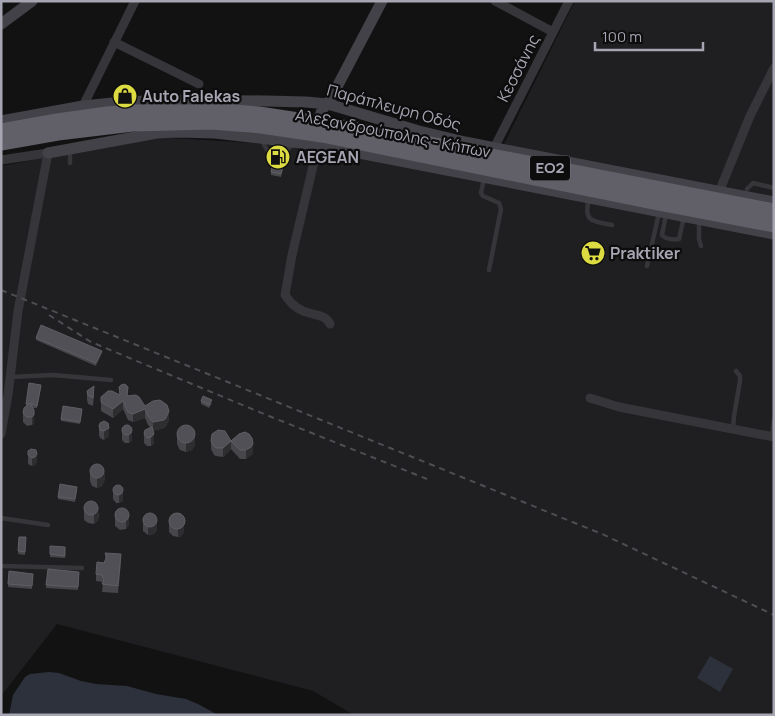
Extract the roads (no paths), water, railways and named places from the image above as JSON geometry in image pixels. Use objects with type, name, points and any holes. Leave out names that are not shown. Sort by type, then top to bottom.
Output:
[{"type":"highway","name":"Αλεξανδρούπολης - Κήπων","points":[[1,143],[42,130],[107,114],[160,111],[235,112],[319,132],[634,198],[774,225]]},
{"type":"highway","name":"Αλεξανδρούπολης - Κήπων","points":[[1,131],[42,130]]},
{"type":"highway","name":"Αλεξανδρούπολης - Κήπων","points":[[319,132],[774,211]]},
{"type":"street","points":[[1,24],[32,1]]},
{"type":"street","points":[[83,106],[135,1]]},
{"type":"street","points":[[330,324],[329,321],[321,316],[304,312],[290,304],[285,295],[319,132],[330,112],[328,104],[382,1]]},
{"type":"street","points":[[495,1],[553,32]]},
{"type":"street","name":"Κεσσάνης","points":[[494,148],[569,1]]},
{"type":"street","points":[[114,42],[199,84]]},
{"type":"street","points":[[718,192],[750,116],[774,68]]},
{"type":"street","name":"Παράπλευρη Οδός","points":[[1,122],[83,106],[123,102],[172,100],[328,104],[434,135],[718,192],[743,192],[774,202]]},
{"type":"street","points":[[42,130],[40,146],[48,154]]},
{"type":"street","points":[[1,160],[48,154],[157,133],[196,132],[297,142],[319,132],[484,178],[774,234]]},
{"type":"street","points":[[1,434],[18,311],[48,154]]},
{"type":"street","points":[[590,398],[619,407],[773,437]]},
{"type":"lane","points":[[70,149],[70,163]]},
{"type":"lane","points":[[484,178],[481,194],[499,203],[501,209],[489,270]]},
{"type":"lane","points":[[743,192],[753,183],[774,188]]},
{"type":"lane","points":[[589,198],[586,212],[592,221],[612,225]]},
{"type":"lane","points":[[662,213],[662,235],[677,240],[679,239],[684,217]]},
{"type":"lane","points":[[647,266],[662,213]]},
{"type":"lane","points":[[699,220],[701,246]]},
{"type":"lane","points":[[733,429],[740,381],[740,376],[736,371]]},
{"type":"lane","points":[[10,376],[53,375],[111,380]]},
{"type":"lane","points":[[773,437],[774,419]]},
{"type":"lane","points":[[1,518],[48,524]]},
{"type":"lane","points":[[1,566],[82,568]]},
{"type":"railway","points":[[1,290],[602,534],[774,615]]},
{"type":"railway","points":[[49,315],[91,342],[427,479]]},
{"type":"place","name":"Auto Falekas","points":[[125,96]]},
{"type":"place","name":"AEGEAN","points":[[278,157]]},
{"type":"place","name":"Praktiker","points":[[593,253]]}]
